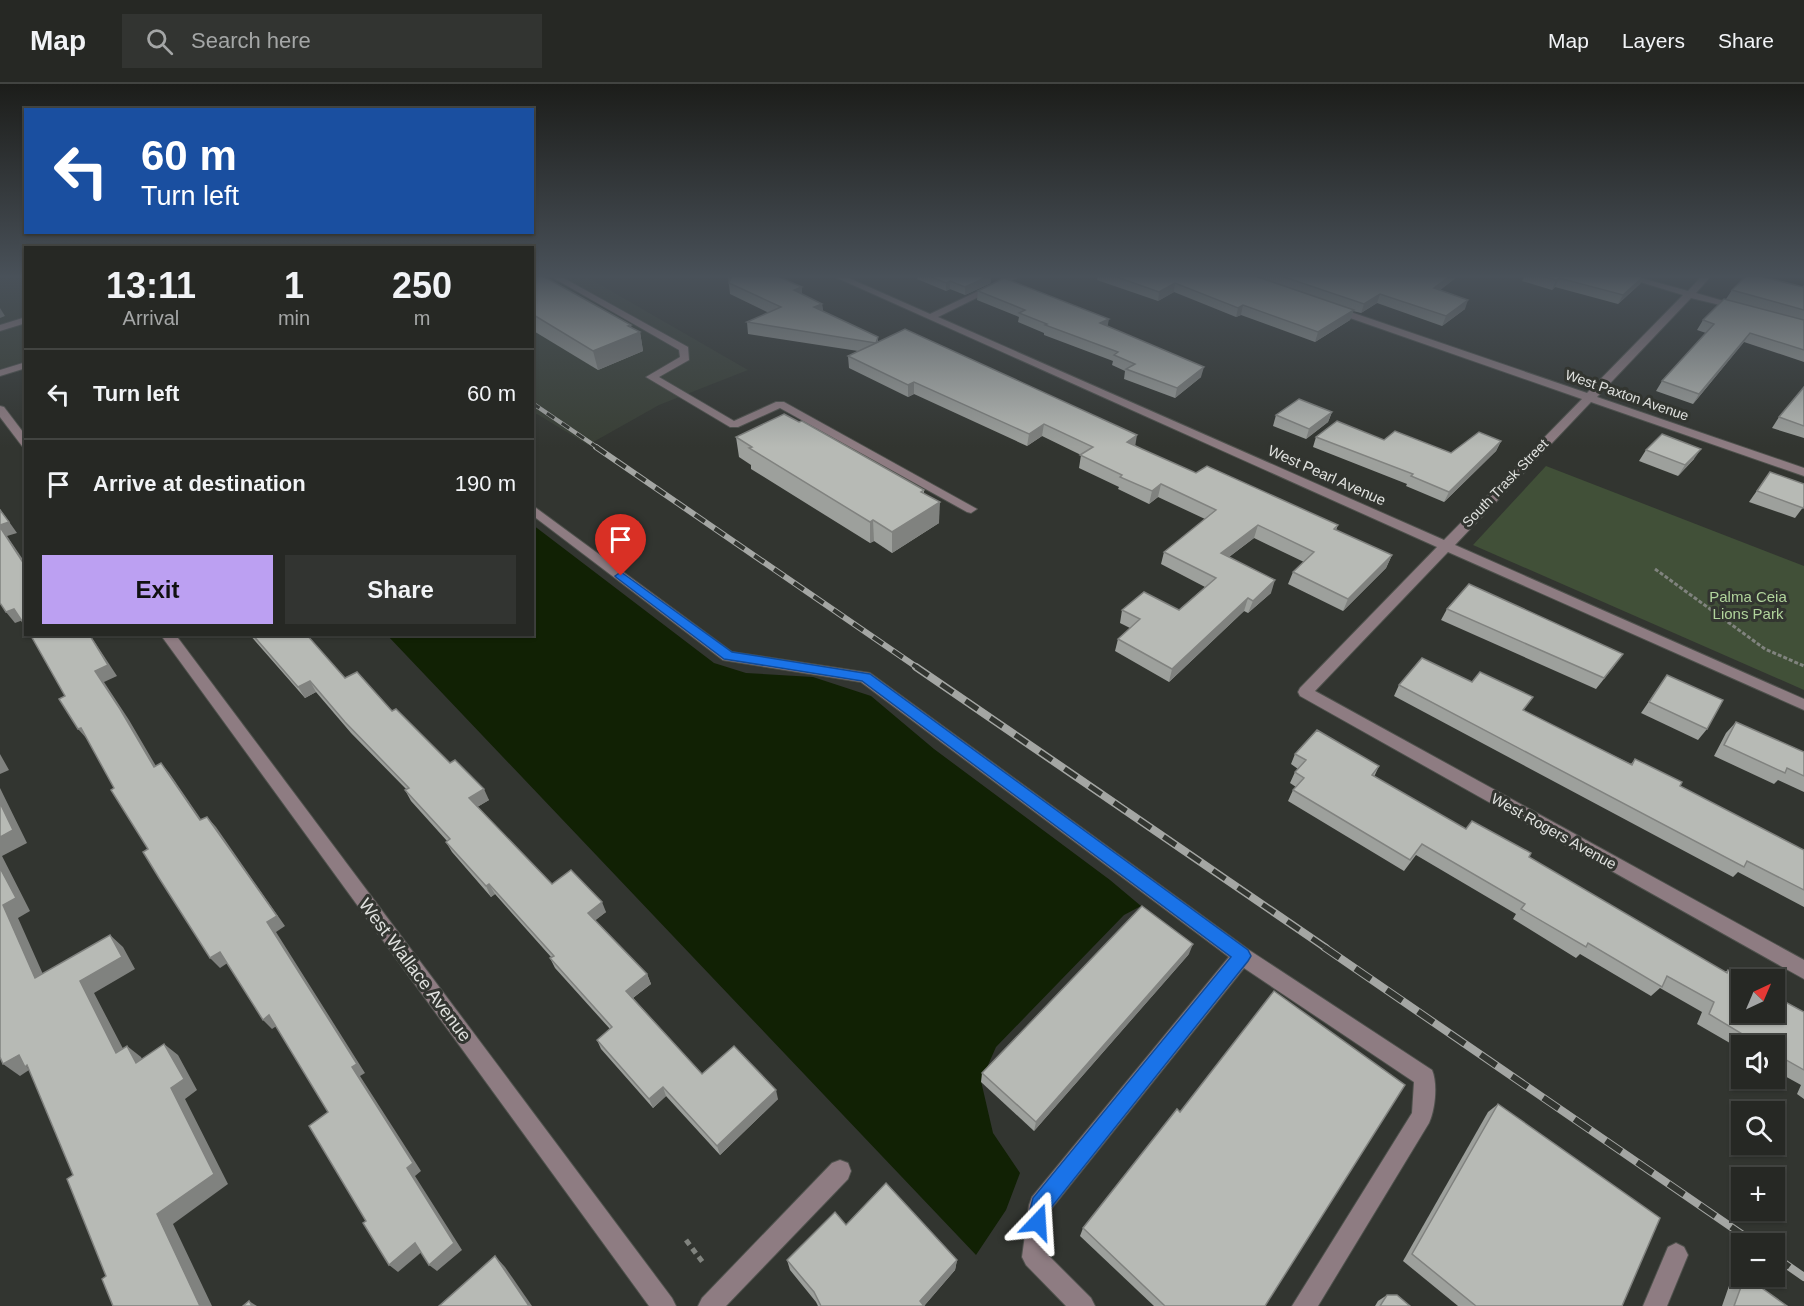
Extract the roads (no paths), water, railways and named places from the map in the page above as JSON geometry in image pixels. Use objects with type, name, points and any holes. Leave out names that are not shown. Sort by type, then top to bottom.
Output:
[{"type":"street","points":[[656,333],[684,349],[685,358],[651,377],[734,425],[780,404],[971,509]]},
{"type":"street","name":"West Pearl Avenue","points":[[967,333],[1804,705]]},
{"type":"street","name":"West Paxton Avenue","points":[[1402,333],[1804,472]]},
{"type":"street","name":"South Trask Street","points":[[1305,692],[1651,333]]},
{"type":"street","points":[[0,373],[24,366]]},
{"type":"street","points":[[0,409],[24,441]]},
{"type":"street","points":[[534,510],[728,656],[865,677],[1242,956],[1425,1077],[1422,1116],[1304,1306]]},
{"type":"street","name":"West Wallace Avenue","points":[[168,636],[664,1306]]},
{"type":"street","name":"West Rogers Avenue","points":[[1305,692],[1804,970]]},
{"type":"street","points":[[1083,1306],[1034,1257],[1040,1205],[1242,956]]},
{"type":"street","points":[[710,1306],[840,1171]]},
{"type":"street","points":[[1655,1306],[1676,1255]]},
{"type":"railway","points":[[534,404],[598,448]]},
{"type":"railway","points":[[596,447],[918,668]]},
{"type":"railway","points":[[916,667],[1326,948]]},
{"type":"railway","points":[[1324,947],[1740,1233]]},
{"type":"railway","points":[[1785,1264],[1804,1277]]},
{"type":"park label","name":"Palma Ceia Lions Park","points":[[1748,604]]}]
